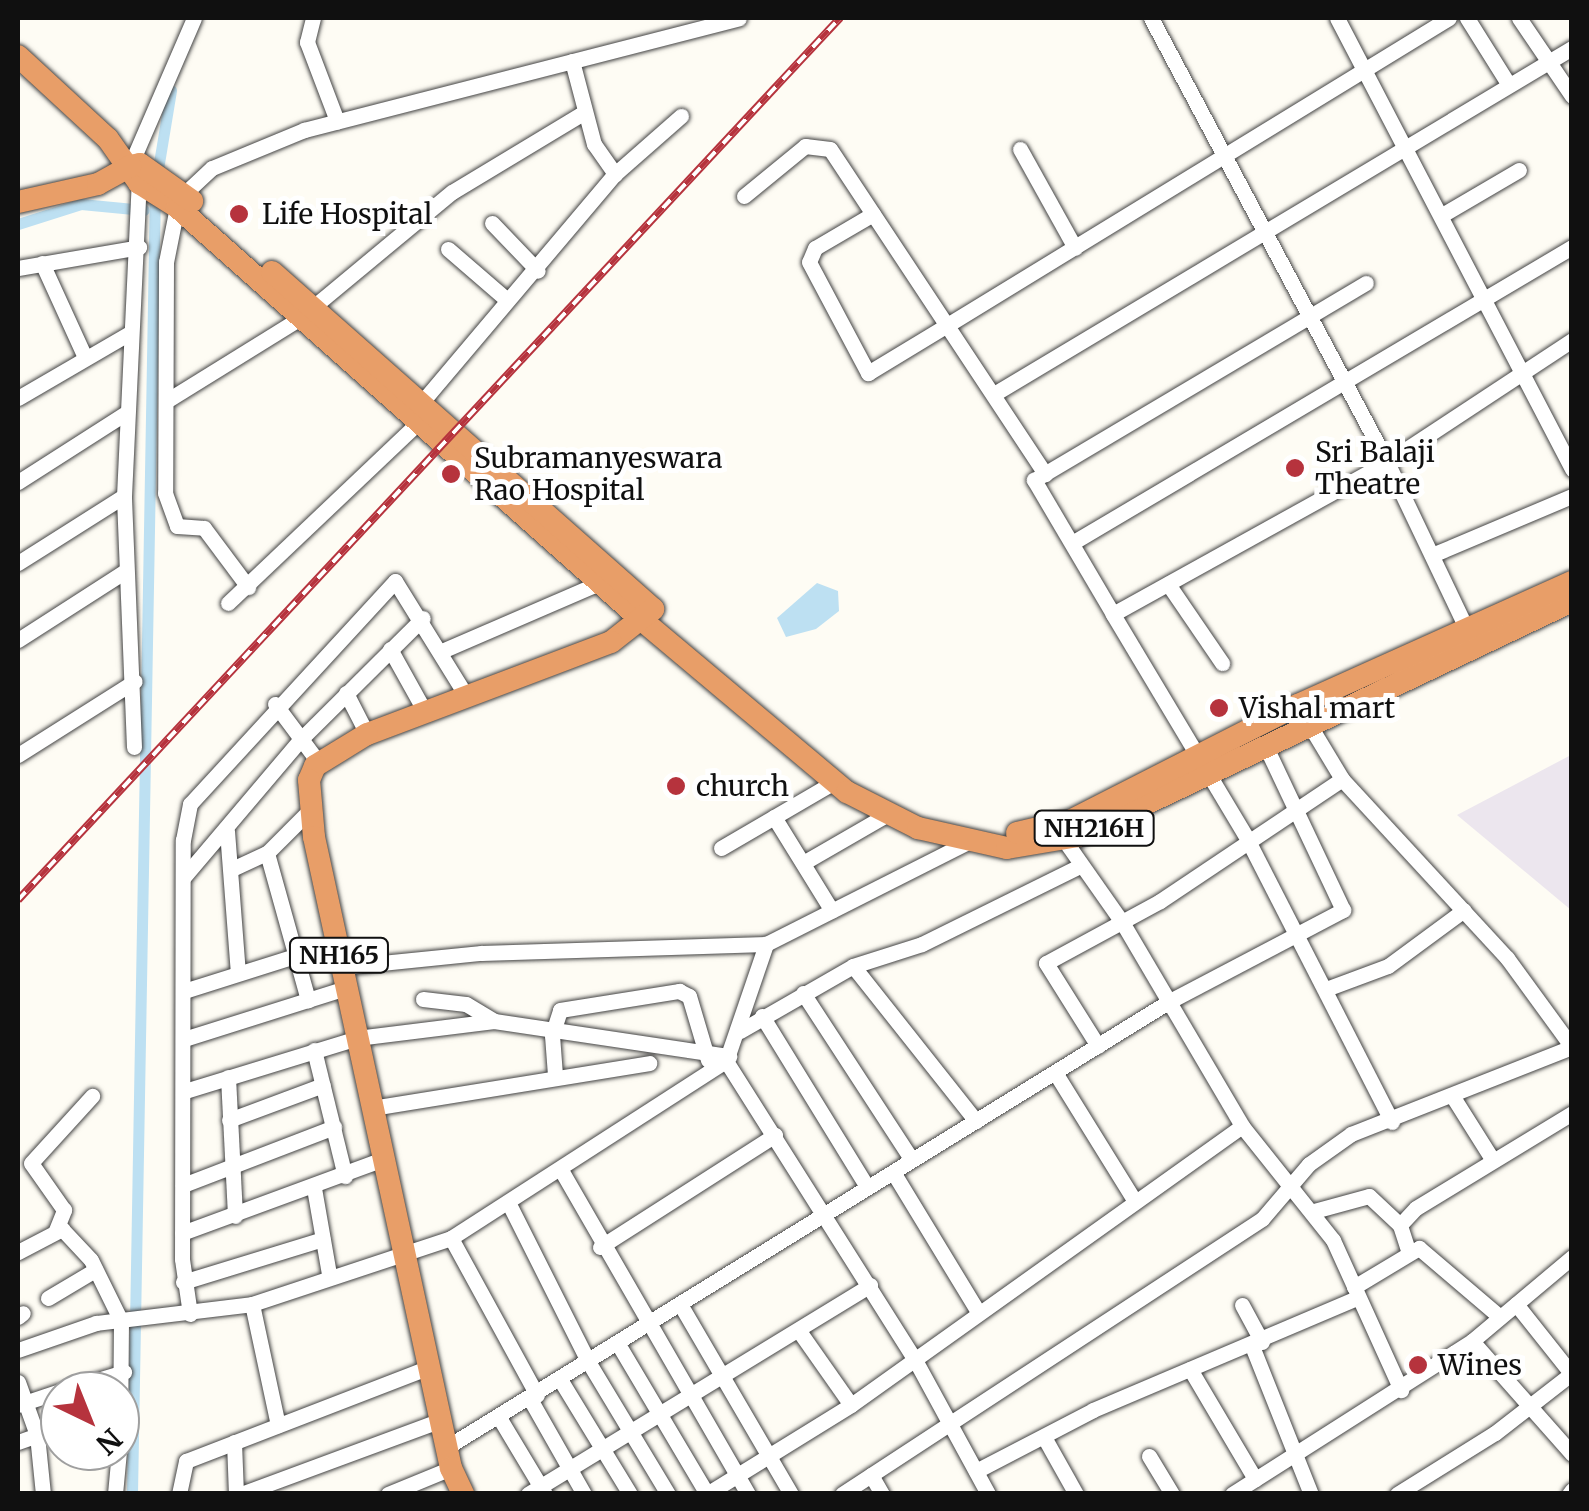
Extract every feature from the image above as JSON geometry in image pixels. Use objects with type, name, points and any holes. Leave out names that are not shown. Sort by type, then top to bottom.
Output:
[{"type":"highway","points":[[18,56],[157,189],[306,312],[648,615]]},
{"type":"highway","points":[[18,202],[98,184],[157,189]]},
{"type":"highway","points":[[421,412],[598,582],[648,615]]},
{"type":"highway","name":"NH216H","points":[[1205,765],[1266,747],[1310,726],[1572,582]]},
{"type":"highway","name":"NH216H","points":[[648,615],[834,782],[886,815],[966,843],[1059,834],[1471,636],[1572,600]]},
{"type":"highway","points":[[319,764],[367,734],[611,642],[648,615]]},
{"type":"highway","name":"NH216H","points":[[648,615],[869,791],[986,834],[1059,834]]},
{"type":"highway","name":"NH165","points":[[319,764],[309,780],[344,978],[449,1458],[463,1494]]},
{"type":"street","points":[[194,18],[157,189],[166,262],[168,400],[163,472],[176,523],[204,528],[248,587]]},
{"type":"street","points":[[313,18],[307,42],[337,121]]},
{"type":"street","points":[[134,748],[134,681],[124,572],[128,334],[139,247],[138,215],[157,189],[337,121],[739,18]]},
{"type":"street","points":[[1151,18],[1306,318],[1388,462],[1471,636]]},
{"type":"street","points":[[1336,18],[1525,372],[1572,470]]},
{"type":"street","points":[[873,214],[815,248],[809,262],[868,373],[1449,18]]},
{"type":"street","points":[[1467,18],[1509,85]]},
{"type":"street","points":[[1518,18],[1572,96]]},
{"type":"street","points":[[994,394],[1403,143],[1572,48]]},
{"type":"street","points":[[572,60],[583,113],[615,174]]},
{"type":"street","points":[[168,400],[306,312],[452,192],[583,113]]},
{"type":"street","points":[[228,604],[421,412],[507,300],[538,271],[615,174],[681,116]]},
{"type":"street","points":[[744,196],[814,143],[830,149],[1044,474]]},
{"type":"street","points":[[1020,149],[1075,248]]},
{"type":"street","points":[[1442,215],[1519,170]]},
{"type":"street","points":[[492,223],[538,271]]},
{"type":"street","points":[[18,268],[139,247]]},
{"type":"street","points":[[1072,542],[1340,380],[1572,247]]},
{"type":"street","points":[[448,249],[507,300]]},
{"type":"street","points":[[42,263],[84,355]]},
{"type":"street","points":[[1366,283],[1034,480],[1248,840],[1392,1122]]},
{"type":"street","points":[[18,398],[84,355],[128,334]]},
{"type":"street","points":[[1113,614],[1388,462],[1572,340]]},
{"type":"street","points":[[18,482],[82,434],[126,413]]},
{"type":"street","points":[[18,564],[124,496]]},
{"type":"street","points":[[1432,556],[1572,496]]},
{"type":"street","points":[[18,640],[124,572]]},
{"type":"street","points":[[190,1314],[182,1233],[183,878],[190,804],[275,704],[389,584],[400,582],[467,696]]},
{"type":"street","points":[[442,651],[598,582]]},
{"type":"street","points":[[1168,584],[1222,663]]},
{"type":"street","points":[[183,878],[227,831],[300,740],[423,618]]},
{"type":"street","points":[[390,649],[424,712]]},
{"type":"street","points":[[18,755],[134,681]]},
{"type":"street","points":[[346,693],[367,734]]},
{"type":"street","points":[[275,704],[319,764]]},
{"type":"street","points":[[842,1494],[1262,1219],[1291,1183],[1351,1134],[1392,1122],[1572,1047],[1464,910],[1342,779],[1310,726]]},
{"type":"street","points":[[388,1494],[824,1213],[1168,1002],[1343,910],[1266,747]]},
{"type":"street","points":[[1098,1046],[1046,964],[1122,922],[1342,779]]},
{"type":"street","points":[[721,848],[834,782]]},
{"type":"street","points":[[232,869],[267,853],[314,806]]},
{"type":"street","points":[[803,863],[886,815]]},
{"type":"street","points":[[774,817],[832,911]]},
{"type":"street","points":[[227,831],[238,973]]},
{"type":"street","points":[[1059,834],[1078,867],[1122,922],[1242,1126],[1314,1211],[1401,1390]]},
{"type":"street","points":[[184,1039],[308,1000],[344,978],[480,953],[766,944],[966,843]]},
{"type":"street","points":[[267,853],[308,1000]]},
{"type":"street","points":[[740,1031],[854,966],[922,944],[1078,867]]},
{"type":"street","points":[[1326,989],[1388,966],[1464,910]]},
{"type":"street","points":[[18,1350],[125,1321],[158,1320],[252,1304],[329,1274],[404,1255],[451,1238],[561,1170],[727,1058],[740,1031],[766,944]]},
{"type":"street","points":[[184,991],[298,955]]},
{"type":"street","points":[[854,966],[976,1121]]},
{"type":"street","points":[[555,1075],[554,1030],[560,1010],[678,991],[689,996],[711,1071]]},
{"type":"street","points":[[804,993],[912,1160]]},
{"type":"street","points":[[423,999],[466,1004],[494,1021]]},
{"type":"street","points":[[762,1016],[867,1187]]},
{"type":"street","points":[[185,1091],[357,1038],[494,1021],[727,1058],[914,1358],[988,1494]]},
{"type":"street","points":[[314,1050],[346,1176]]},
{"type":"street","points":[[372,1108],[649,1062]]},
{"type":"street","points":[[1056,1074],[1133,1198]]},
{"type":"street","points":[[228,1077],[235,1216]]},
{"type":"street","points":[[228,1120],[323,1085]]},
{"type":"street","points":[[18,1252],[56,1230],[64,1210],[31,1164],[92,1096]]},
{"type":"street","points":[[1452,1097],[1492,1159]]},
{"type":"street","points":[[1400,1225],[1492,1159],[1572,1113]]},
{"type":"street","points":[[618,1344],[707,1493],[851,1405],[1133,1198],[1242,1126]]},
{"type":"street","points":[[183,1184],[334,1127]]},
{"type":"street","points":[[600,1247],[775,1135]]},
{"type":"street","points":[[182,1233],[314,1188],[384,1159]]},
{"type":"street","points":[[561,1170],[645,1326],[748,1494]]},
{"type":"street","points":[[893,1172],[977,1310]]},
{"type":"street","points":[[314,1188],[329,1274]]},
{"type":"street","points":[[1314,1211],[1368,1196],[1400,1225],[1408,1250]]},
{"type":"street","points":[[508,1202],[589,1363],[668,1494]]},
{"type":"street","points":[[56,1230],[74,1238],[125,1321],[124,1371]]},
{"type":"street","points":[[184,1282],[323,1238]]},
{"type":"street","points":[[451,1238],[584,1494]]},
{"type":"street","points":[[976,1471],[1190,1369],[1257,1344],[1354,1293],[1408,1250]]},
{"type":"street","points":[[1408,1250],[1439,1262],[1500,1317]]},
{"type":"street","points":[[1232,1494],[1298,1457],[1401,1390],[1472,1341],[1569,1264]]},
{"type":"street","points":[[48,1298],[95,1270]]},
{"type":"street","points":[[500,1420],[538,1491],[570,1468],[664,1417],[870,1285]]},
{"type":"street","points":[[252,1304],[278,1425]]},
{"type":"street","points":[[680,1304],[792,1494]]},
{"type":"street","points":[[1397,1494],[1526,1409],[1571,1373],[1516,1304]]},
{"type":"street","points":[[1242,1305],[1311,1494]]},
{"type":"street","points":[[799,1331],[851,1405]]},
{"type":"street","points":[[1472,1341],[1526,1409],[1572,1454]]},
{"type":"street","points":[[179,1494],[181,1465],[429,1367]]},
{"type":"street","points":[[1190,1369],[1255,1479]]},
{"type":"street","points":[[561,1381],[630,1494]]},
{"type":"street","points":[[18,1382],[21,1404],[37,1435],[43,1494]]},
{"type":"street","points":[[234,1442],[239,1494],[441,1420]]},
{"type":"street","points":[[18,1442],[40,1434]]},
{"type":"street","points":[[1044,1437],[1076,1494]]},
{"type":"street","points":[[1149,1456],[1172,1494]]},
{"type":"street","points":[[871,1475],[882,1494]]},
{"type":"shaded area","points":[[1571,755],[1571,910],[1457,815]]},
{"type":"water","points":[[817,583],[838,591],[839,611],[816,629],[786,637],[777,618]]},
{"type":"waterway","points":[[157,175],[171,90]]},
{"type":"waterway","points":[[132,1494],[155,194]]},
{"type":"waterway","points":[[18,224],[81,204],[144,210]]},
{"type":"railway","points":[[18,900],[840,18]]},
{"type":"place","name":"Life Hospital","points":[[239,214]]},
{"type":"place","name":"Sri Balaji Theatre","points":[[1295,468]]},
{"type":"place","name":"Subramanyeswara Rao Hospital","points":[[451,474]]},
{"type":"place","name":"Vishal mart","points":[[1219,708]]},
{"type":"place","name":"church","points":[[676,786]]},
{"type":"place","name":"Wines","points":[[1418,1365]]}]
